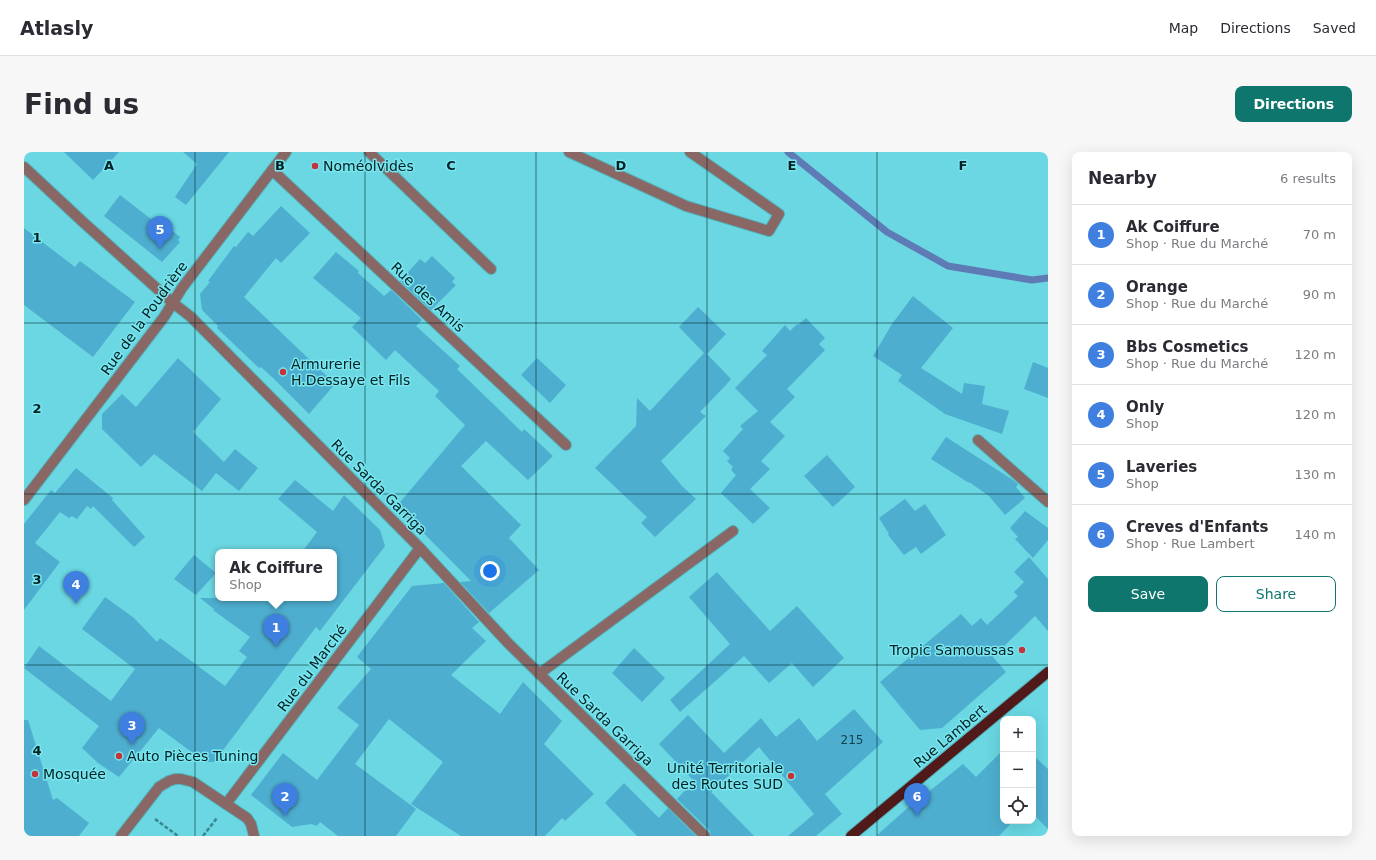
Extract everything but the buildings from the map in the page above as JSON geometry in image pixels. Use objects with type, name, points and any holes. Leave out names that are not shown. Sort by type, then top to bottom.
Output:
[{"type":"main road","name":"Rue Lambert","points":[[851,836],[1048,672]]},
{"type":"street","name":"Rue de la Poudrière","points":[[24,500],[164,317],[182,288],[286,152]]},
{"type":"street","points":[[369,152],[491,269]]},
{"type":"street","points":[[569,152],[686,206],[769,230],[779,214],[690,152]]},
{"type":"street","name":"Rue Sarda Garriga","points":[[24,167],[173,303],[191,317],[420,548],[508,643],[705,836]]},
{"type":"street","name":"Rue des Amis","points":[[272,170],[566,445]]},
{"type":"street","points":[[978,440],[1048,502]]},
{"type":"street","points":[[539,674],[733,531]]},
{"type":"street","name":"Rue du Marché","points":[[226,804],[420,548]]},
{"type":"street","points":[[121,836],[159,787],[169,781],[181,779],[193,782],[247,818],[251,824],[254,836]]},
{"type":"path","points":[[203,836],[226,804]]},
{"type":"path","points":[[142,809],[178,836]]},
{"type":"waterway","points":[[788,152],[887,232],[948,266],[1032,280],[1048,278]]},
{"type":"place","name":"Noméolvidès","points":[[315,166]]},
{"type":"place","name":"Laveries","points":[[160,249]]},
{"type":"place","name":"Armurerie H.Dessaye et Fils","points":[[283,372]]},
{"type":"place","name":"Only","points":[[76,604]]},
{"type":"place","name":"Ak Coiffure","points":[[276,647]]},
{"type":"place","name":"Tropic Samoussas","points":[[1022,650]]},
{"type":"place","name":"Bbs Cosmetics","points":[[132,745]]},
{"type":"place","name":"Auto Pièces Tuning","points":[[119,756]]},
{"type":"place","name":"Mosquée","points":[[35,774]]},
{"type":"place","name":"Unité Territoriale des Routes SUD","points":[[791,776]]},
{"type":"place","name":"Orange","points":[[285,816]]},
{"type":"place","name":"Creves d'Enfants","points":[[917,816]]}]
